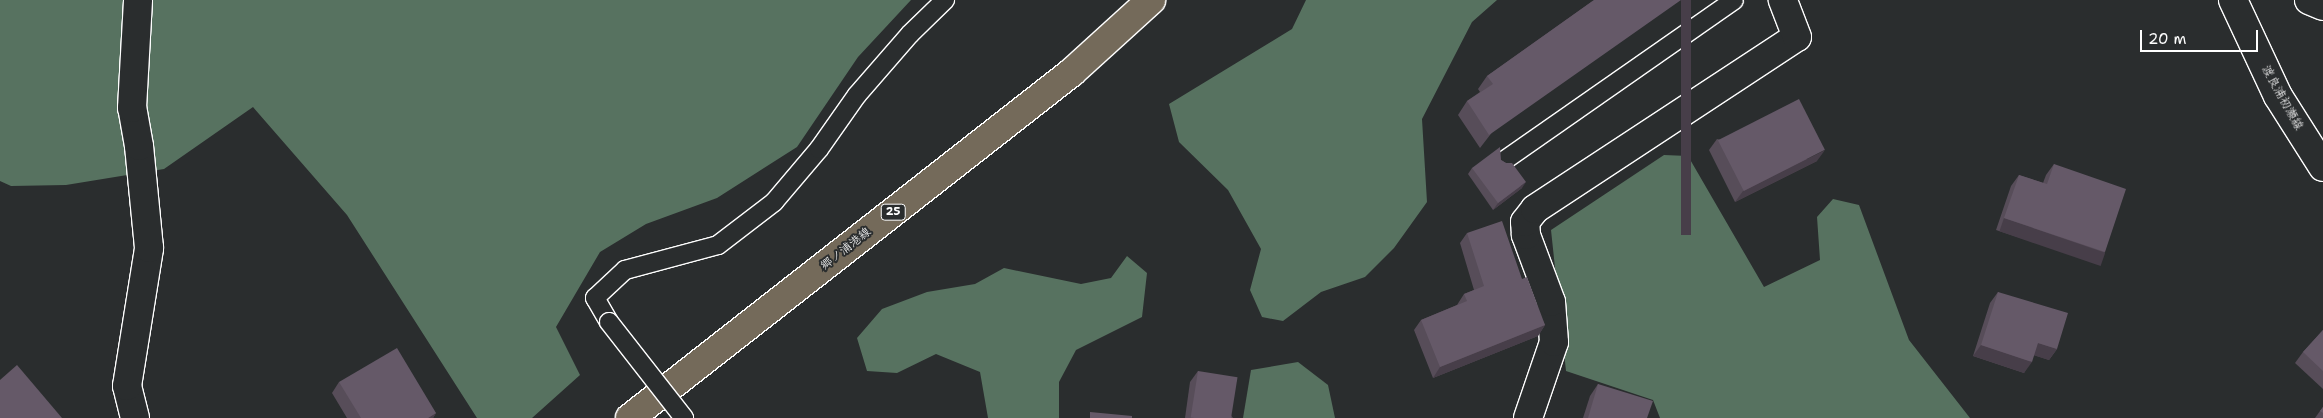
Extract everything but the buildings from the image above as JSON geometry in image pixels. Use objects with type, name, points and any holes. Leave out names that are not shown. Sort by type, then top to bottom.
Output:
[{"type":"main road","name":"郷ノ浦港線","points":[[630,418],[1072,72],[1151,0]]},
{"type":"street","points":[[135,418],[127,386],[149,248],[139,146],[132,108],[138,0]]},
{"type":"street","points":[[1528,418],[1554,342],[1551,302],[1526,235],[1525,222],[1535,209],[1797,37],[1783,0]]},
{"type":"street","name":"渡良浦初瀬線","points":[[2233,0],[2278,96],[2323,168]]},
{"type":"street","points":[[2309,0],[2323,6]]},
{"type":"lane","points":[[684,418],[609,322],[595,298],[624,270],[718,245],[774,202],[819,149],[858,95],[910,34],[945,0]]},
{"type":"lane","points":[[1505,160],[1734,0]]},
{"type":"green space","points":[[0,0],[911,0],[858,57],[797,147],[717,198],[646,224],[600,252],[556,327],[580,375],[532,418],[477,418],[347,215],[253,107],[164,169],[66,185],[11,186],[0,181]]},
{"type":"green space","points":[[1306,0],[1497,0],[1472,22],[1422,119],[1427,202],[1394,248],[1365,277],[1321,292],[1283,321],[1262,317],[1250,290],[1261,249],[1228,190],[1179,142],[1169,104],[1292,29]]},
{"type":"green space","points":[[1664,155],[1688,156],[1764,287],[1820,260],[1817,217],[1833,199],[1859,205],[1909,340],[1970,418],[1660,418],[1653,400],[1566,371],[1551,230]]},
{"type":"green space","points":[[1127,256],[1147,273],[1142,317],[1076,350],[1059,382],[1059,418],[988,418],[980,372],[936,354],[897,373],[867,371],[857,338],[882,309],[927,292],[975,284],[1004,268],[1081,284],[1111,278]]},
{"type":"green space","points":[[1298,362],[1328,385],[1335,418],[1243,418],[1251,370]]}]
